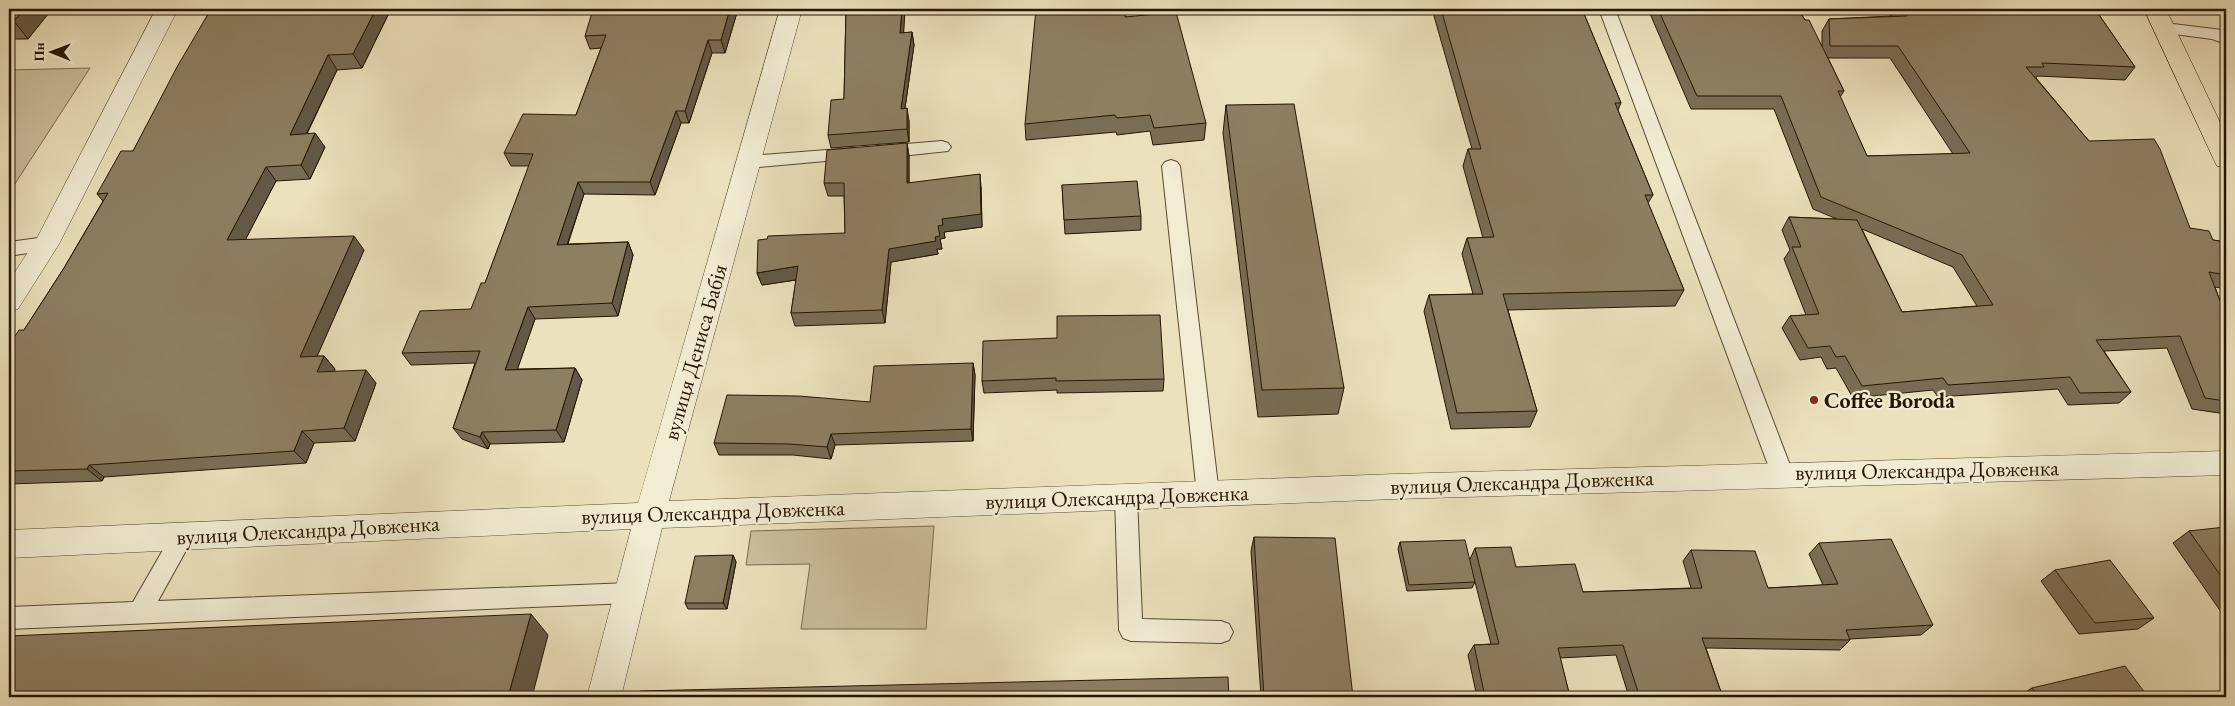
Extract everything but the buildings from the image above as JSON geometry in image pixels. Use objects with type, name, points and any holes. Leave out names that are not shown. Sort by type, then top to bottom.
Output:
[{"type":"main road","points":[[2160,18],[2226,160]]},
{"type":"street","points":[[9,302],[46,244],[167,9]]},
{"type":"street","name":"вулиця Дениса Бабія","points":[[604,697],[650,514],[791,9]]},
{"type":"street","name":"вулиця Олександра Довженка","points":[[9,544],[650,514],[1782,473],[2226,463]]},
{"type":"lane","points":[[1607,9],[1782,473]]},
{"type":"lane","points":[[2160,18],[2216,34],[2226,39]]},
{"type":"lane","points":[[748,162],[942,147]]},
{"type":"lane","points":[[1170,166],[1208,494]]},
{"type":"lane","points":[[9,249],[46,244]]},
{"type":"lane","points":[[1126,497],[1131,630],[1221,632]]},
{"type":"lane","points":[[140,612],[183,536]]},
{"type":"lane","points":[[9,618],[630,592]]},
{"type":"shaded area","points":[[90,68],[9,193],[9,70]]},
{"type":"shaded area","points":[[934,526],[926,629],[801,629],[810,564],[746,565],[751,531]]},
{"type":"place","name":"Coffee Boroda","points":[[1814,400]]}]
